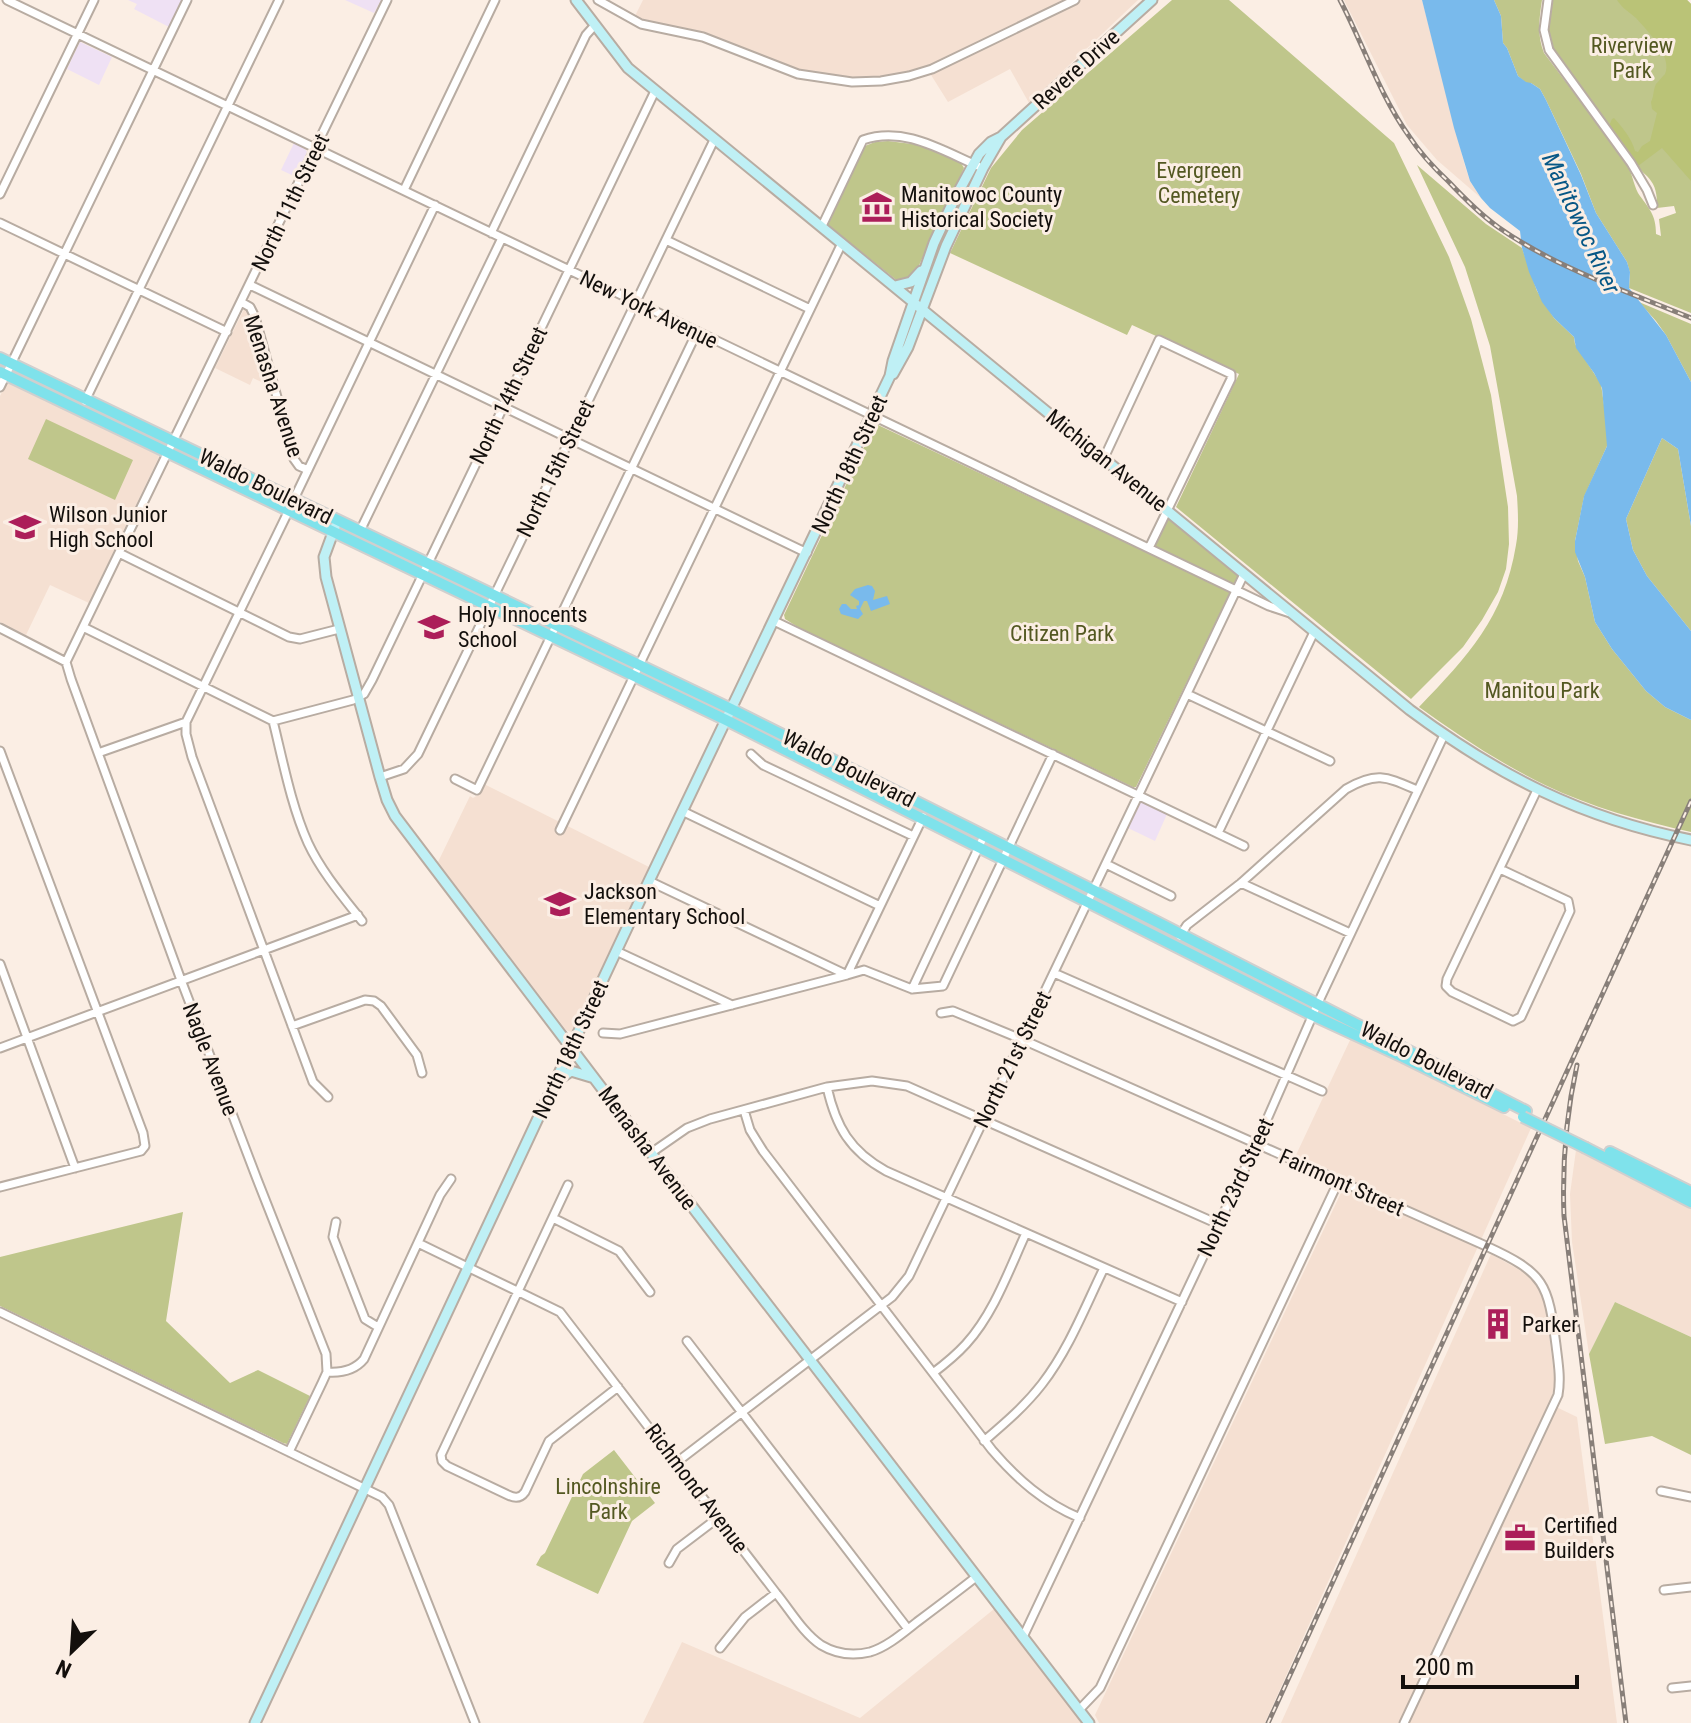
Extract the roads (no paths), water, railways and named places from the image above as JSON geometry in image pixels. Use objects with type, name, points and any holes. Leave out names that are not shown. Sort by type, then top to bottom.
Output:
[{"type":"main road","name":"Waldo Boulevard","points":[[5,361],[427,563],[552,637],[731,709],[927,807],[982,841],[1004,859],[1312,1015],[1525,1114],[1691,1202]]},
{"type":"main road","name":"Waldo Boulevard","points":[[3,373],[422,574],[557,626],[726,720],[922,818],[1008,848],[1318,1003],[1525,1114]]},
{"type":"main road","name":"Waldo Boulevard","points":[[1587,1145],[1691,1192]]},
{"type":"street","name":"New York Avenue","points":[[7,0],[1269,606],[1293,614]]},
{"type":"street","points":[[0,194],[94,0]]},
{"type":"street","points":[[0,387],[5,361],[64,254],[187,0]]},
{"type":"street","points":[[81,410],[279,0]]},
{"type":"street","name":"North 11th Street","points":[[66,662],[387,0]]},
{"type":"street","points":[[404,190],[495,0]]},
{"type":"street","name":"Michigan Avenue","points":[[576,0],[628,68],[655,91],[1410,710],[1497,769],[1537,790],[1623,823],[1691,840]]},
{"type":"street","points":[[598,0],[641,24],[703,37],[798,74],[852,82],[881,81],[932,69],[1075,0]]},
{"type":"street","name":"Revere Drive","points":[[973,163],[991,142],[1001,137],[1152,0]]},
{"type":"street","points":[[1548,0],[1544,30],[1551,54],[1631,163],[1653,205]]},
{"type":"street","points":[[491,233],[586,35],[595,25]]},
{"type":"street","name":"North 14th Street","points":[[358,698],[369,685],[655,91]]},
{"type":"street","points":[[822,226],[863,140],[875,136],[910,137],[983,168]]},
{"type":"street","name":"Revere Drive","points":[[983,168],[1001,137]]},
{"type":"street","name":"North 15th Street","points":[[380,777],[404,769],[418,754],[714,140]]},
{"type":"street","name":"North 18th Street","points":[[255,1723],[682,811],[872,416],[890,376],[942,224],[973,163]]},
{"type":"street","name":"North 18th Street","points":[[890,376],[908,347],[946,246],[983,168]]},
{"type":"street","points":[[294,499],[435,205]]},
{"type":"street","points":[[0,223],[227,332]]},
{"type":"street","points":[[360,531],[502,238]]},
{"type":"street","points":[[666,240],[810,309]]},
{"type":"street","points":[[560,830],[842,243]]},
{"type":"street","points":[[895,286],[911,282],[928,262]]},
{"type":"street","points":[[250,285],[807,553]]},
{"type":"street","name":"Menasha Avenue","points":[[241,302],[250,307],[255,317],[294,459],[299,466],[308,470]]},
{"type":"street","points":[[455,779],[477,790],[697,332]]},
{"type":"street","points":[[1104,458],[1159,340],[1231,374],[1149,548]]},
{"type":"street","points":[[289,510],[186,722],[186,734],[313,1082],[328,1097]]},
{"type":"street","name":"Menasha Avenue","points":[[338,520],[325,552],[324,563],[380,777],[395,816],[1089,1723]]},
{"type":"street","points":[[119,553],[279,634],[300,639],[339,629]]},
{"type":"street","name":"North 21st Street","points":[[677,1462],[881,1305],[900,1289],[909,1276],[1244,574]]},
{"type":"street","points":[[774,621],[1244,846]]},
{"type":"street","points":[[83,627],[273,721],[358,698]]},
{"type":"street","points":[[0,628],[66,662]]},
{"type":"street","points":[[1218,833],[1314,632]]},
{"type":"street","name":"Nagle Avenue","points":[[66,662],[181,980],[324,1346],[327,1372]]},
{"type":"street","points":[[1187,694],[1330,761]]},
{"type":"street","points":[[0,1048],[264,950],[360,918],[316,859],[309,844],[297,812],[273,721]]},
{"type":"street","points":[[98,753],[186,722]]},
{"type":"street","name":"North 23rd Street","points":[[1023,1637],[1444,735]]},
{"type":"street","points":[[0,751],[143,1133],[145,1146],[141,1151],[1,1184]]},
{"type":"street","points":[[751,754],[763,765],[913,836]]},
{"type":"street","points":[[603,1033],[620,1034],[864,970],[912,989],[943,986],[1053,754]]},
{"type":"street","points":[[1175,945],[1187,925],[1241,883],[1346,789],[1363,779],[1378,777],[1393,779],[1417,790]]},
{"type":"street","points":[[1500,869],[1568,901],[1570,911],[1521,1017],[1513,1021],[1452,992],[1446,986],[1447,979],[1537,790]]},
{"type":"street","points":[[847,975],[927,807]]},
{"type":"street","points":[[682,811],[880,906]]},
{"type":"street","points":[[912,989],[982,841]]},
{"type":"street","points":[[1106,864],[1171,896]]},
{"type":"street","points":[[649,881],[847,975]]},
{"type":"street","points":[[1241,883],[1350,933]]},
{"type":"street","points":[[616,951],[732,1005]]},
{"type":"street","points":[[0,964],[75,1168]]},
{"type":"street","points":[[1054,973],[1322,1091]]},
{"type":"street","points":[[292,1026],[365,1000],[374,1001],[417,1055],[422,1073]]},
{"type":"street","name":"Fairmont Street","points":[[941,1013],[953,1011],[1021,1039],[1516,1260],[1531,1271],[1545,1289],[1550,1303],[1559,1372],[1558,1395],[1404,1723]]},
{"type":"street","points":[[555,1082],[571,1071],[595,1078]]},
{"type":"street","points":[[651,1153],[687,1128],[710,1119],[827,1087],[889,1082],[907,1086],[1218,1224]]},
{"type":"street","points":[[827,1087],[840,1129],[858,1152],[872,1163],[1182,1302]]},
{"type":"street","points":[[744,1110],[750,1130],[763,1151],[984,1441],[1029,1488],[1080,1518]]},
{"type":"street","points":[[289,1452],[327,1372],[348,1370],[364,1359],[440,1195],[451,1179]]},
{"type":"street","points":[[1079,1710],[1100,1688],[1339,1180]]},
{"type":"street","points":[[568,1185],[441,1458],[444,1464],[513,1497],[520,1497],[549,1441],[618,1387]]},
{"type":"street","points":[[553,1218],[619,1251],[650,1292]]},
{"type":"street","points":[[336,1222],[333,1237],[365,1319],[378,1327]]},
{"type":"street","points":[[933,1373],[980,1327],[1026,1233]]},
{"type":"street","name":"Richmond Avenue","points":[[418,1243],[560,1312],[776,1593],[810,1635],[823,1646],[838,1652],[870,1652],[908,1629],[976,1577]]},
{"type":"street","points":[[984,1441],[1019,1411],[1044,1381],[1068,1343],[1104,1268]]},
{"type":"street","points":[[0,1312],[382,1497],[389,1505],[475,1723]]},
{"type":"street","points":[[687,1341],[908,1629]]},
{"type":"street","points":[[1661,1491],[1691,1497]]},
{"type":"street","points":[[669,1563],[677,1549],[719,1517]]},
{"type":"street","points":[[1664,1590],[1691,1587]]},
{"type":"street","points":[[720,1648],[745,1617],[776,1593]]},
{"type":"street","points":[[1672,1688],[1691,1686]]},
{"type":"water","name":"Manitowoc River","points":[[1422,0],[1494,0],[1501,16],[1503,43],[1518,76],[1540,89],[1596,213],[1627,262],[1629,288],[1666,335],[1691,382],[1691,526],[1678,449],[1662,438],[1626,519],[1633,550],[1647,576],[1691,631],[1691,720],[1665,707],[1646,691],[1595,622],[1585,577],[1575,552],[1575,541],[1584,496],[1607,446],[1602,388],[1576,348],[1574,337],[1542,302],[1529,272],[1520,231],[1490,208],[1470,181]]},
{"type":"water","points":[[868,585],[875,591],[873,600],[887,596],[890,604],[871,611],[867,601],[864,601],[860,609],[863,614],[858,619],[841,614],[839,609],[842,604],[857,609],[859,601],[850,595],[855,589]]},
{"type":"railway","points":[[1340,0],[1380,87],[1413,142],[1479,211],[1498,227],[1543,255],[1691,318]]},
{"type":"railway","points":[[1268,1723],[1691,801]]},
{"type":"railway","points":[[1577,1065],[1566,1140],[1564,1216],[1626,1723]]},
{"type":"place","name":"Manitowoc County Historical Society","points":[[877,207]]},
{"type":"place","name":"Wilson Junior High School","points":[[25,527]]},
{"type":"place","name":"Holy Innocents School","points":[[434,627]]},
{"type":"place","name":"Jackson Elementary School","points":[[560,904]]},
{"type":"place","name":"Parker","points":[[1498,1324]]},
{"type":"place","name":"Certified Builders","points":[[1520,1538]]},
{"type":"park label","name":"Riverview Park","points":[[1632,58]]},
{"type":"park label","name":"Evergreen Cemetery","points":[[1199,182]]},
{"type":"park label","name":"Citizen Park","points":[[1062,633]]},
{"type":"park label","name":"Manitou Park","points":[[1542,690]]},
{"type":"park label","name":"Lincolnshire Park","points":[[608,1498]]}]
